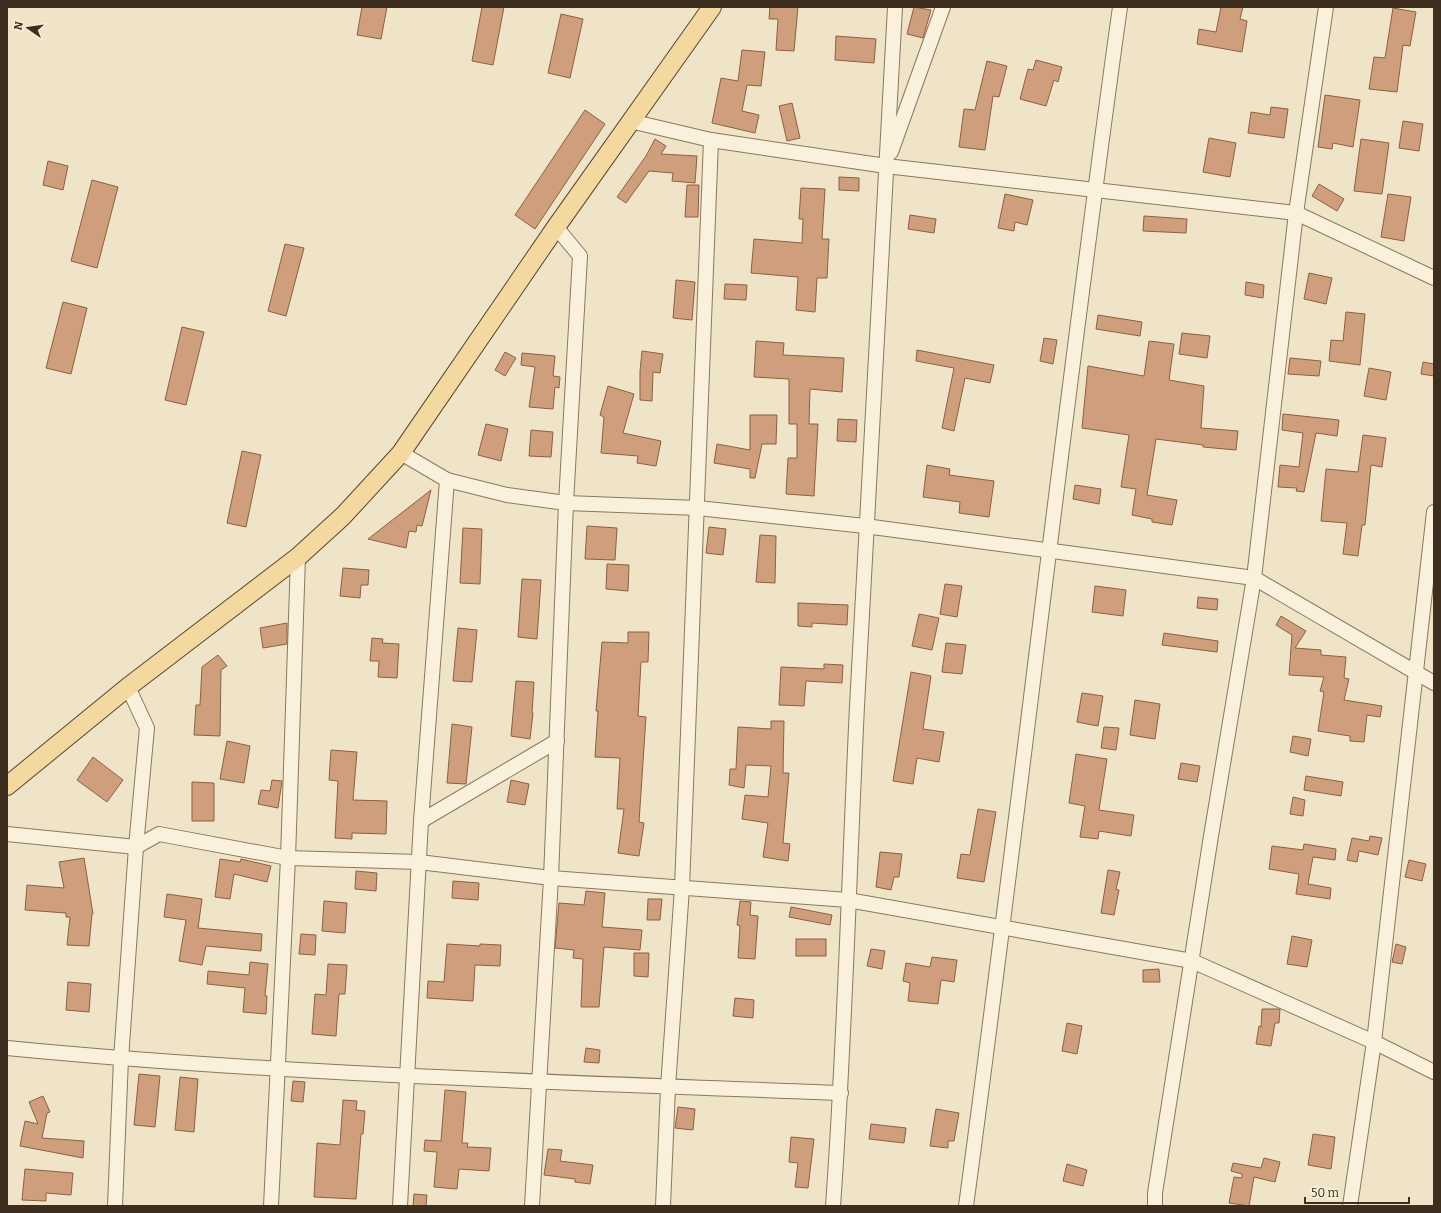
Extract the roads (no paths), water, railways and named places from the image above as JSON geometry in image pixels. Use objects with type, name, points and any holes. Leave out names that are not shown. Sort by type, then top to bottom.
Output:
[{"type":"main road","points":[[7,786],[128,687],[298,557],[343,516],[401,453],[556,227],[712,7]]},
{"type":"street","points":[[832,1206],[841,1093],[865,526],[895,7]]},
{"type":"street","points":[[886,166],[943,7]]},
{"type":"street","points":[[966,1206],[1003,929],[1048,549],[1094,190],[1120,7]]},
{"type":"street","points":[[1156,1206],[1155,1193],[1254,578],[1296,213],[1326,7]]},
{"type":"street","points":[[630,122],[712,140],[886,166],[1296,213],[1434,278]]},
{"type":"street","points":[[663,1206],[668,1087],[682,888],[712,140]]},
{"type":"street","points":[[532,1206],[538,1081],[551,878],[566,503],[580,256],[556,227]]},
{"type":"street","points":[[401,453],[447,480],[507,495],[566,503],[698,508],[865,526],[1048,549],[1254,578],[1434,683]]},
{"type":"street","points":[[400,1206],[421,821],[447,480]]},
{"type":"street","points":[[1350,1206],[1374,1042],[1434,512]]},
{"type":"street","points":[[270,1206],[288,858],[298,557]]},
{"type":"street","points":[[115,1206],[120,1059],[136,847],[147,728],[128,687]]},
{"type":"street","points":[[421,821],[557,741]]},
{"type":"street","points":[[7,834],[136,847],[159,834],[288,858],[419,862],[551,878],[848,900],[1003,929],[1192,961],[1374,1042],[1434,1072]]},
{"type":"street","points":[[7,1048],[120,1059],[407,1076],[841,1093]]}]
